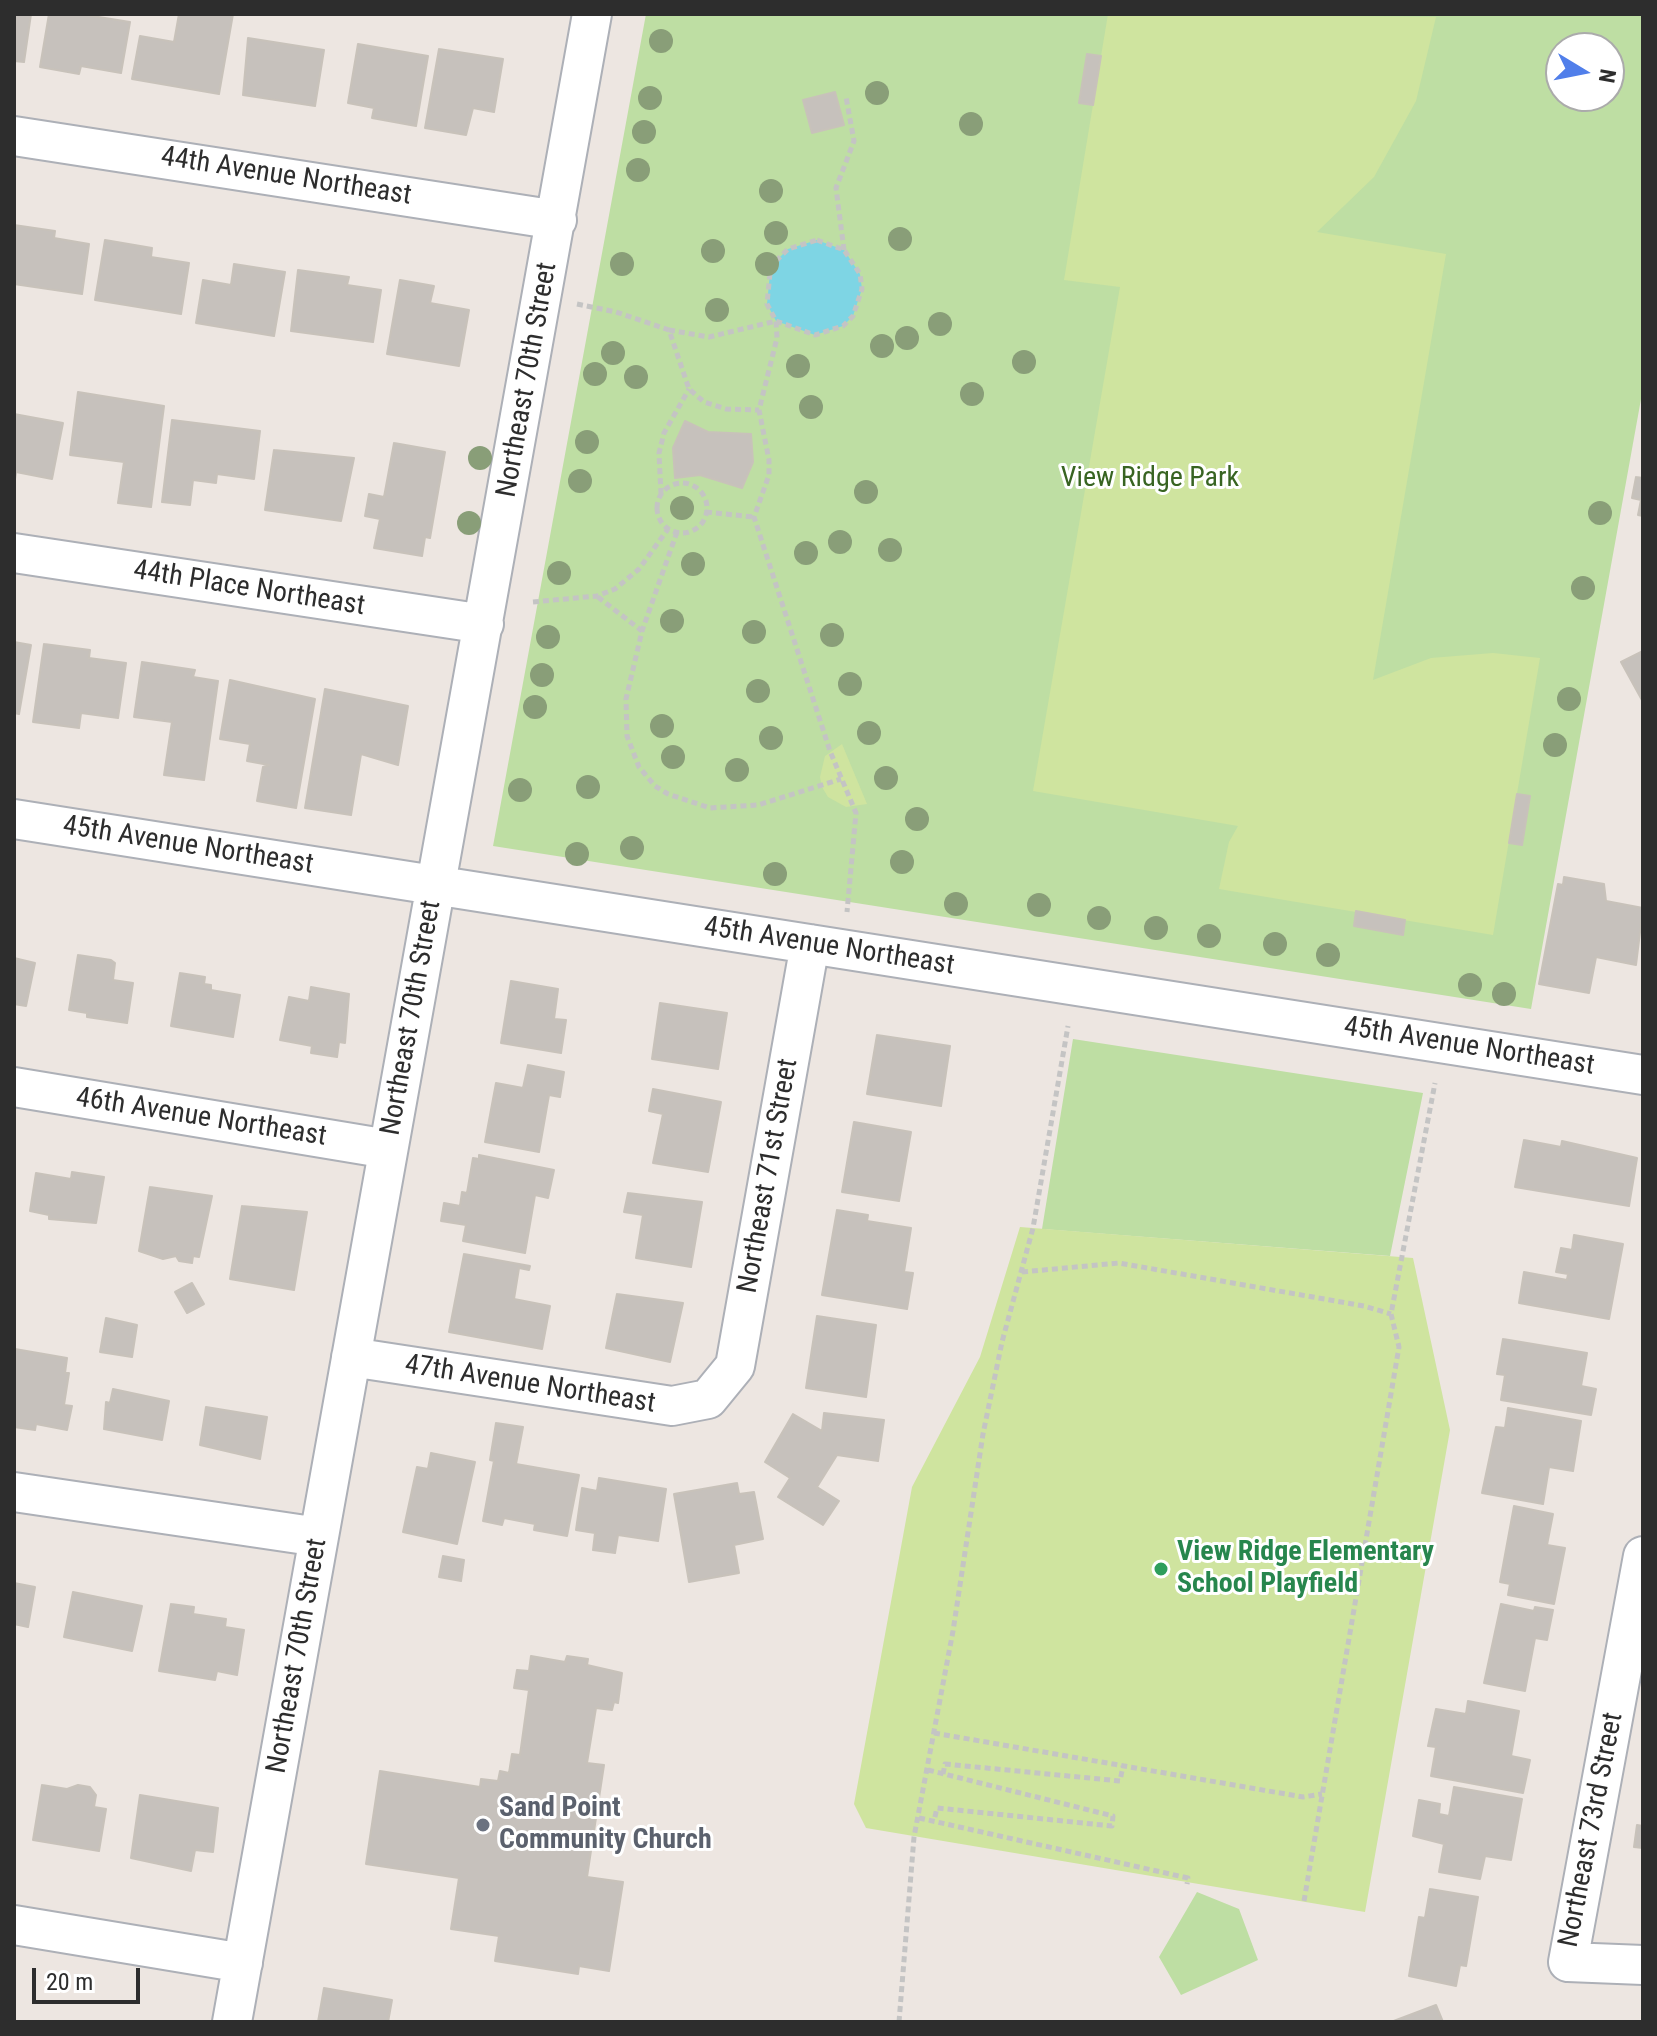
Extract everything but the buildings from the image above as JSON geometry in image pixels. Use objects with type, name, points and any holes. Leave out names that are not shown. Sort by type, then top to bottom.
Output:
[{"type":"street","name":"Northeast 70th Street","points":[[232,2022],[544,298],[592,14]]},
{"type":"street","name":"44th Avenue Northeast","points":[[14,136],[557,220]]},
{"type":"street","name":"44th Place Northeast","points":[[14,553],[484,624]]},
{"type":"street","name":"45th Avenue Northeast","points":[[14,819],[1643,1075]]},
{"type":"street","name":"Northeast 71st Street","points":[[708,1399],[735,1366],[826,946]]},
{"type":"street","name":"46th Avenue Northeast","points":[[14,1087],[388,1149]]},
{"type":"street","name":"47th Avenue Northeast","points":[[351,1357],[672,1406],[708,1399]]},
{"type":"street","points":[[14,1492],[319,1537]]},
{"type":"street","name":"Northeast 73rd Street","points":[[1643,1556],[1568,1962],[1643,1965]]},
{"type":"street","points":[[14,1925],[243,1963]]},
{"type":"path","points":[[544,298],[616,312],[669,330],[709,337],[776,321],[815,335],[830,333],[853,316],[862,289],[860,274],[844,250],[836,188],[854,141],[846,97]]},
{"type":"path","points":[[826,946],[857,826],[856,813],[841,779],[754,517],[765,490],[769,460],[759,410],[777,338],[776,321],[767,304],[770,273],[788,249],[817,240],[844,250]]},
{"type":"path","points":[[669,330],[689,389],[704,402],[726,409],[759,410]]},
{"type":"path","points":[[661,494],[676,483],[695,486],[706,502],[706,512],[696,528],[677,532],[668,529],[657,513],[661,494],[659,453],[664,433],[689,389]]},
{"type":"path","points":[[706,512],[754,517]]},
{"type":"path","points":[[533,602],[597,596],[627,580],[668,529]]},
{"type":"path","points":[[677,532],[642,631],[626,699],[625,725],[633,757],[655,786],[695,805],[726,809],[779,800],[841,779]]},
{"type":"path","points":[[597,596],[642,631]]},
{"type":"path","points":[[899,2022],[914,1837],[928,1770],[983,1434],[1022,1272],[1068,1026]]},
{"type":"path","points":[[1304,1901],[1399,1347],[1391,1314],[1435,1083]]},
{"type":"path","points":[[1022,1272],[1119,1263],[1364,1306],[1391,1314]]},
{"type":"path","points":[[934,1733],[1303,1797],[1322,1794]]},
{"type":"path","points":[[943,1774],[945,1764],[1120,1781],[1123,1766]]},
{"type":"path","points":[[928,1770],[1113,1816],[1112,1826],[937,1808],[934,1821]]},
{"type":"path","points":[[919,1818],[1188,1878],[1187,1884]]},
{"type":"green space","name":"View Ridge Park","points":[[646,14],[1643,14],[1643,388],[1531,1009],[493,846]]},
{"type":"green space","points":[[1108,14],[1436,17],[1416,101],[1374,177],[1317,232],[1446,254],[1373,680],[1431,658],[1493,653],[1540,658],[1493,935],[1219,889],[1229,842],[1238,826],[1033,791],[1120,287],[1064,280]]},
{"type":"green space","points":[[842,744],[867,804],[846,807],[828,797],[822,787],[820,777],[825,756]]},
{"type":"green space","points":[[1073,1039],[1423,1093],[1390,1256],[1042,1229]]},
{"type":"green space","name":"View Ridge Elementary School Playfield","points":[[1020,1227],[1413,1258],[1450,1430],[1365,1912],[866,1828],[854,1804],[912,1487],[980,1357]]},
{"type":"green space","points":[[1197,1892],[1239,1909],[1258,1960],[1181,1995],[1159,1957]]},
{"type":"water","points":[[817,240],[844,250],[860,274],[862,289],[853,316],[843,326],[815,335],[776,321],[767,304],[770,273],[777,260],[788,249]]},
{"type":"place","name":"View Ridge Elementary School Playfield","points":[[1161,1569]]},
{"type":"place","name":"Sand Point Community Church","points":[[483,1825]]}]
